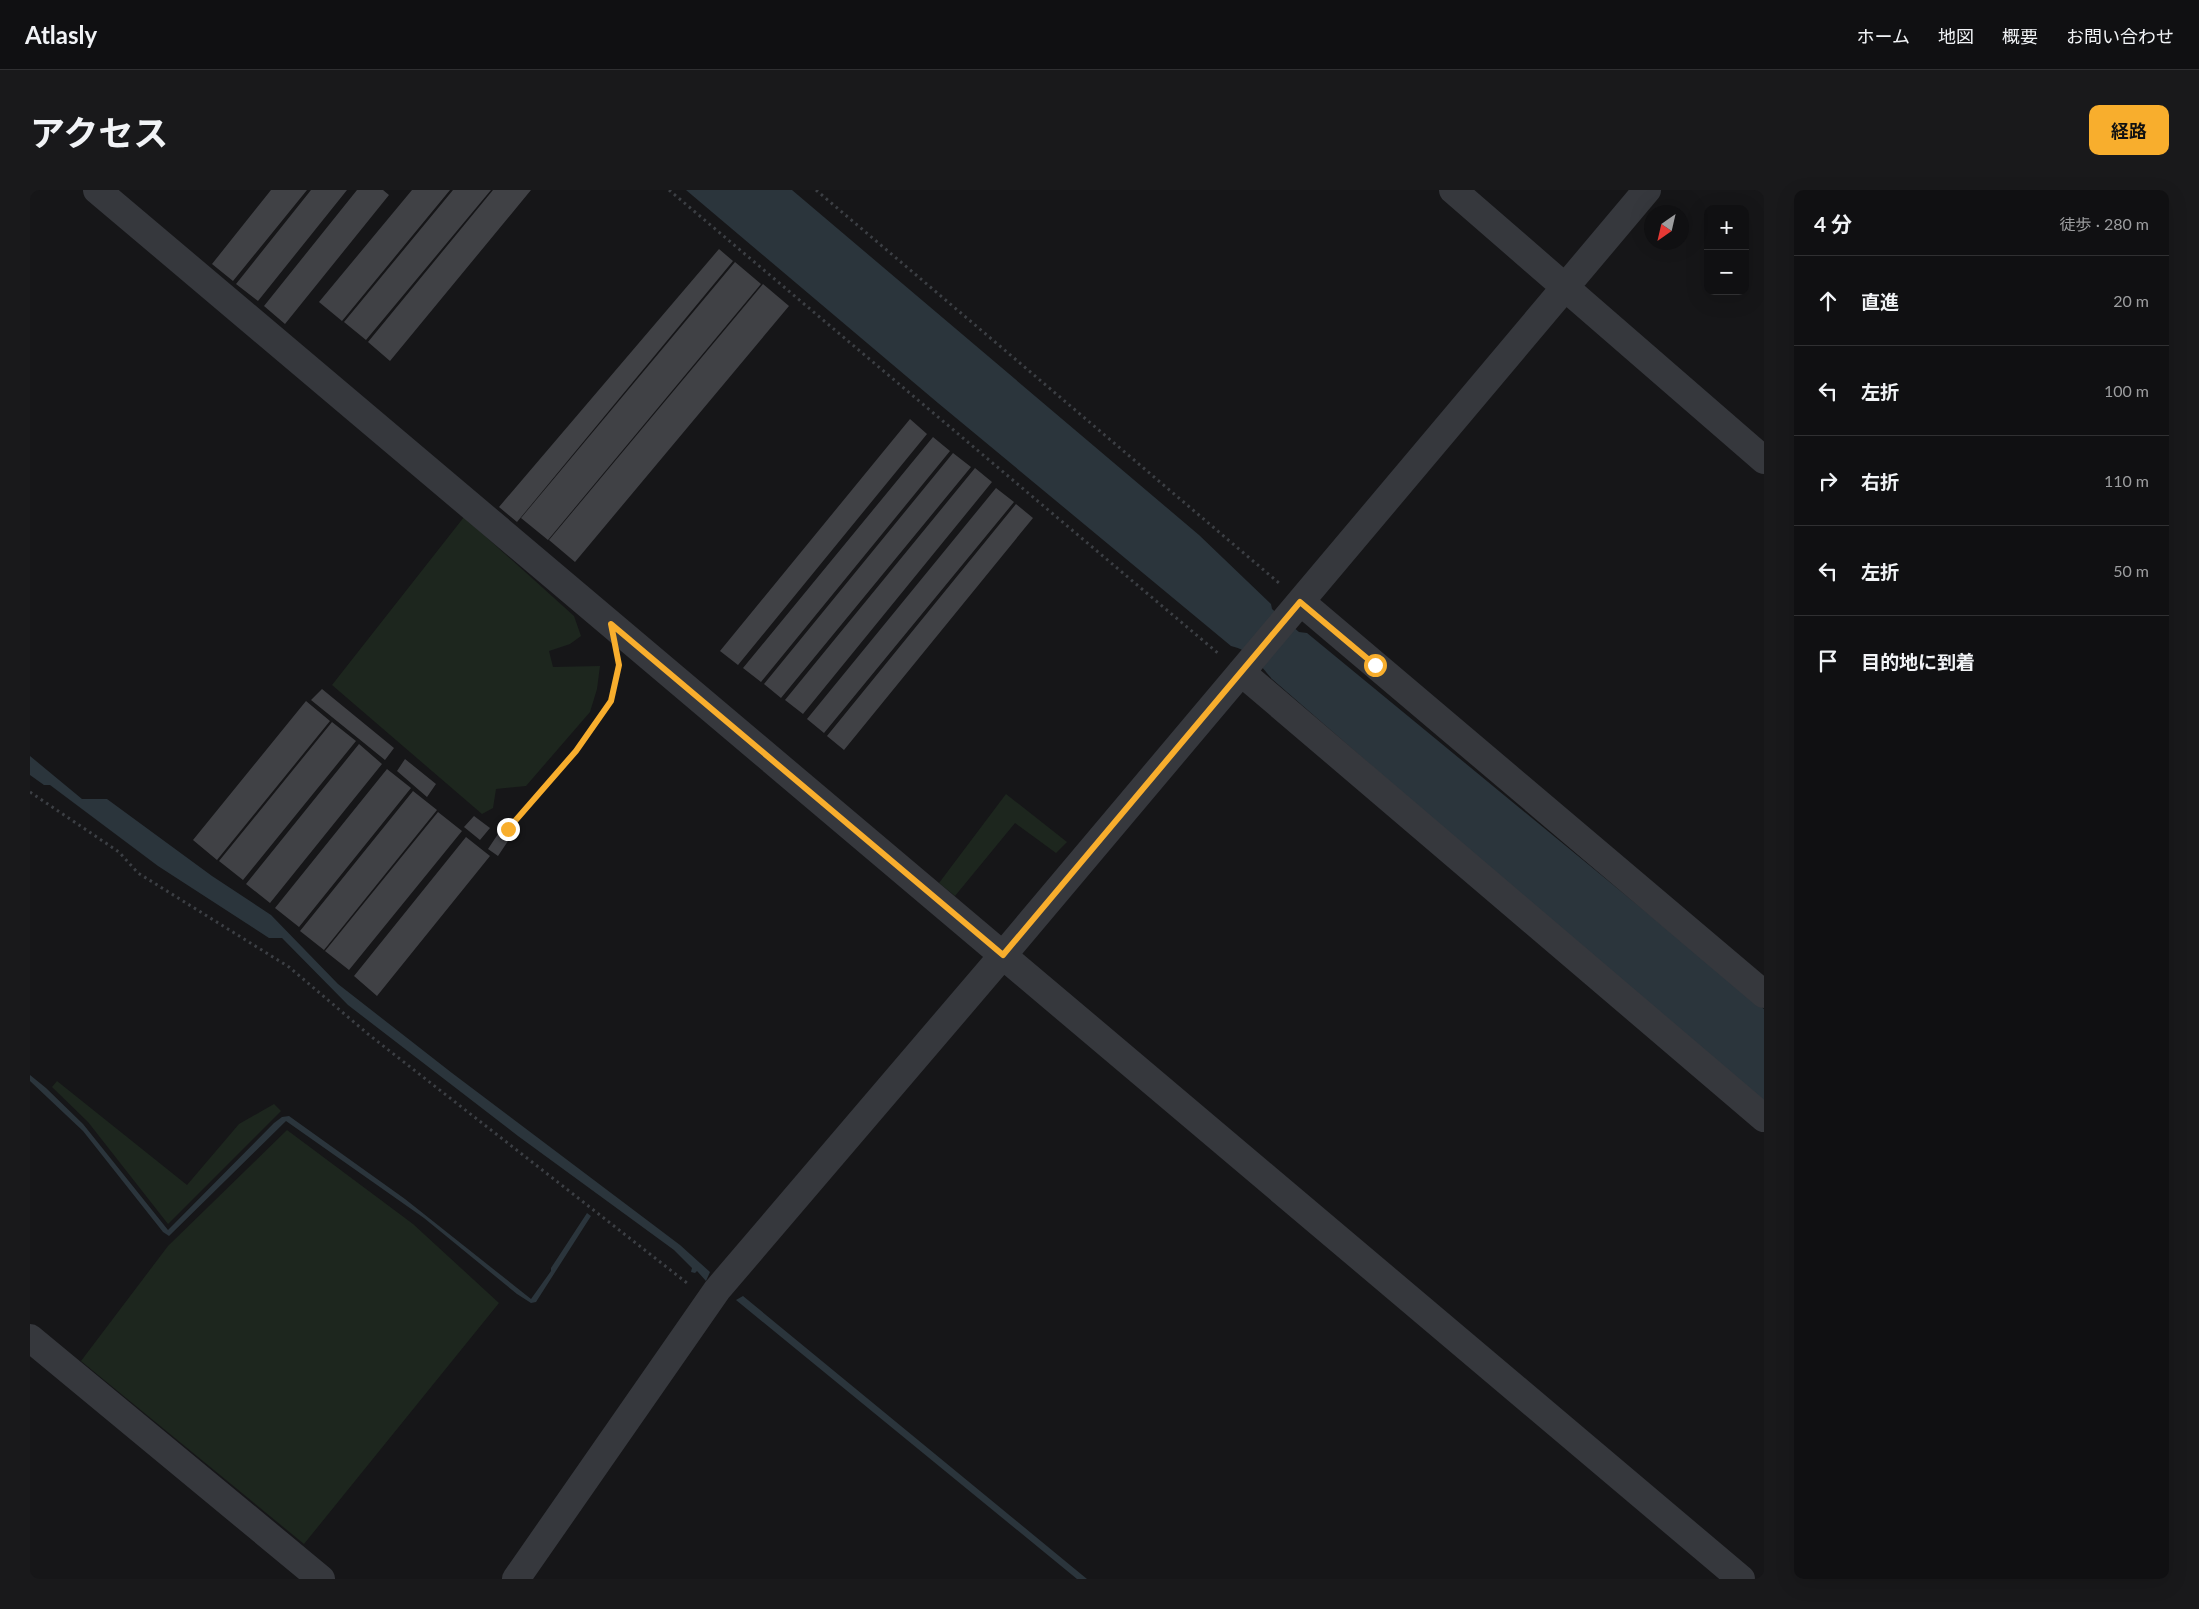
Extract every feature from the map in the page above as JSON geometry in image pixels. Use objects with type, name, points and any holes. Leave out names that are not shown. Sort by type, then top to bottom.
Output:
[{"type":"street","points":[[97,190],[1741,1579]]},
{"type":"street","points":[[1453,190],[1764,460]]},
{"type":"street","points":[[516,1579],[710,1300],[1647,190]]},
{"type":"street","points":[[1296,607],[1764,994]]},
{"type":"street","points":[[1245,667],[1764,1118]]},
{"type":"street","points":[[30,1338],[321,1579]]},
{"type":"path","points":[[669,190],[1245,667]]},
{"type":"path","points":[[816,190],[1296,607]]},
{"type":"path","points":[[508,829],[576,751],[611,701],[619,665],[611,624]]},
{"type":"path","points":[[30,792],[119,852],[138,873],[289,967],[368,1034],[710,1300]]},
{"type":"shaded area","points":[[686,190],[792,190],[1199,535],[1271,604],[1272,609],[1299,632],[1307,633],[1764,1009],[1764,1102],[1512,888],[1272,679],[1259,663],[1244,651],[1231,646],[938,403]]},
{"type":"shaded area","points":[[464,517],[574,616],[581,636],[570,644],[549,651],[553,667],[600,666],[597,689],[590,712],[526,786],[496,789],[493,808],[482,814],[332,685]]},
{"type":"shaded area","points":[[30,756],[82,799],[107,799],[212,876],[271,915],[338,984],[452,1073],[680,1245],[710,1272],[706,1281],[697,1271],[695,1273],[691,1272],[692,1268],[674,1250],[518,1136],[348,1005],[282,938],[269,938],[158,866],[50,785],[44,785],[30,775]]},
{"type":"shaded area","points":[[1006,794],[1067,842],[1056,853],[1015,823],[955,896],[939,883]]},
{"type":"shaded area","points":[[30,1075],[83,1124],[168,1230],[274,1123],[282,1117],[289,1116],[405,1199],[531,1299],[587,1213],[591,1216],[536,1302],[531,1303],[517,1294],[424,1218],[286,1121],[169,1236],[163,1232],[83,1131],[30,1081]]},
{"type":"shaded area","points":[[57,1081],[187,1185],[239,1124],[274,1104],[281,1111],[168,1224],[88,1122],[52,1087]]},
{"type":"shaded area","points":[[287,1130],[413,1224],[499,1303],[304,1544],[81,1361],[168,1246]]},
{"type":"shaded area","points":[[743,1296],[1087,1579],[1077,1579],[736,1300]]},
{"type":"building","points":[[271,190],[307,190],[233,281],[212,264]]},
{"type":"building","points":[[311,190],[347,190],[258,301],[236,284]]},
{"type":"building","points":[[357,190],[383,190],[389,195],[285,324],[264,306]]},
{"type":"building","points":[[412,190],[450,190],[342,321],[319,302]]},
{"type":"building","points":[[453,190],[491,190],[366,340],[344,322]]},
{"type":"building","points":[[493,190],[531,190],[390,361],[368,342]]},
{"type":"building","points":[[719,249],[733,261],[517,522],[499,507]]},
{"type":"building","points":[[735,262],[761,284],[548,540],[521,518]]},
{"type":"building","points":[[763,284],[789,306],[575,562],[549,540]]},
{"type":"building","points":[[910,419],[927,434],[738,665],[720,651]]},
{"type":"building","points":[[933,437],[950,451],[761,682],[743,668]]},
{"type":"building","points":[[953,453],[971,467],[781,698],[764,684]]},
{"type":"building","points":[[975,468],[992,482],[803,714],[785,700]]},
{"type":"building","points":[[996,488],[1014,502],[824,733],[807,719]]},
{"type":"building","points":[[1016,504],[1033,518],[844,750],[827,736]]},
{"type":"building","points":[[322,689],[394,748],[385,760],[311,700]]},
{"type":"building","points":[[306,701],[330,721],[217,860],[193,840]]},
{"type":"building","points":[[332,722],[356,741],[243,880],[219,861]]},
{"type":"building","points":[[359,744],[382,764],[270,903],[246,884]]},
{"type":"building","points":[[405,759],[436,784],[427,797],[397,771]]},
{"type":"building","points":[[387,769],[411,788],[299,927],[275,908]]},
{"type":"building","points":[[413,791],[437,810],[324,950],[300,931]]},
{"type":"building","points":[[438,812],[462,831],[349,970],[325,951]]},
{"type":"building","points":[[474,816],[490,828],[480,840],[464,827]]},
{"type":"building","points":[[498,834],[508,841],[498,856],[488,849]]},
{"type":"building","points":[[466,837],[490,856],[377,996],[354,976]]},
{"type":"route","points":[[508,829],[576,751],[611,701],[619,665],[611,624],[1003,955],[1300,602],[1375,665]]}]
